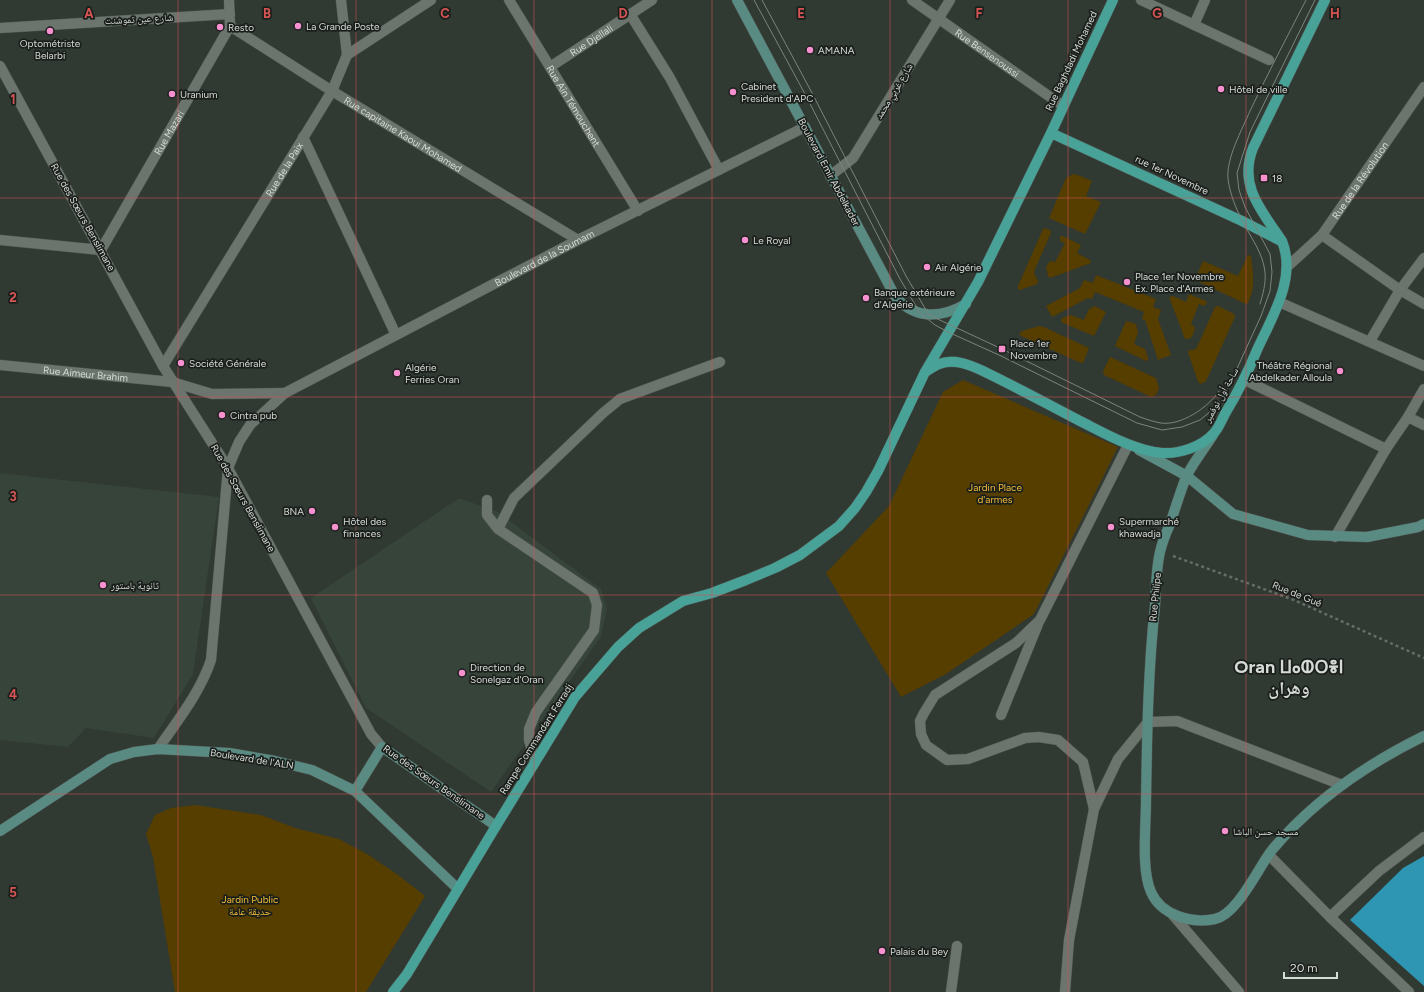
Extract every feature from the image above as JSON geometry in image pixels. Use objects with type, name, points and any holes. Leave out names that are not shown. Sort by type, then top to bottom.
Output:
[{"type":"main road","name":"Boulevard Emir Abdelkader","points":[[737,0],[896,298],[907,308],[930,315],[939,315],[949,312],[966,304]]},
{"type":"main road","name":"Rue Baghdadi Mohamed","points":[[1051,132],[1113,0]]},
{"type":"main road","points":[[1282,241],[1253,196],[1248,183],[1247,171],[1249,158],[1325,0]]},
{"type":"main road","points":[[925,372],[978,282],[1051,132]]},
{"type":"main road","name":"rue 1er Novembre","points":[[1051,132],[1282,241]]},
{"type":"main road","name":"ساحة أول نوفمبر","points":[[925,372],[940,364],[951,362],[966,364],[983,371],[1128,445],[1160,453],[1174,453],[1196,446],[1214,434],[1245,380],[1279,302],[1287,267],[1282,241]]},
{"type":"main road","name":"Rampe Commandant Ferradj","points":[[393,992],[406,974],[575,697],[598,669],[638,628],[682,601],[712,593],[775,568],[800,555],[839,526],[855,508],[874,478],[925,372]]},
{"type":"main road","name":"Rue Philipe","points":[[1172,914],[1159,904],[1151,893],[1145,869],[1148,722],[1152,629],[1160,552],[1187,476],[1214,434]]},
{"type":"main road","points":[[1128,445],[1187,476],[1233,514],[1308,535],[1367,537],[1418,527],[1424,524]]},
{"type":"main road","points":[[1172,914],[1187,920],[1201,921],[1217,919],[1229,911],[1241,897],[1269,855],[1288,831],[1313,808],[1342,785],[1404,746],[1424,736]]},
{"type":"main road","points":[[355,791],[382,747]]},
{"type":"main road","name":"Rue des Sœurs Benslimane","points":[[382,747],[496,826]]},
{"type":"main road","name":"Boulevard de l'ALN","points":[[0,831],[110,759],[134,752],[158,749],[229,753],[275,761],[312,770],[355,791],[458,889]]},
{"type":"street","name":"Rue Mazari","points":[[101,250],[230,26],[229,0]]},
{"type":"street","points":[[341,0],[347,55],[419,3],[431,0]]},
{"type":"street","name":"Rue Aïn Témouchent","points":[[509,0],[638,210]]},
{"type":"street","name":"Rue Djellali","points":[[550,67],[652,0]]},
{"type":"street","name":"Rue Bensenoussi","points":[[912,0],[1063,106]]},
{"type":"street","name":"شارع غربي محمد","points":[[830,176],[853,158],[950,0]]},
{"type":"street","points":[[1141,0],[1269,60]]},
{"type":"street","points":[[1194,25],[1205,0]]},
{"type":"street","name":"شارع عين تموشنت","points":[[0,28],[230,14]]},
{"type":"street","points":[[630,14],[670,78],[719,170]]},
{"type":"street","name":"Rue capitaine Kaoui Mohamed","points":[[230,26],[578,240]]},
{"type":"street","name":"Rue de la Paix","points":[[163,366],[332,90],[347,55]]},
{"type":"street","name":"Rue des Sœurs Benslimane","points":[[0,66],[163,366],[228,468],[368,727],[382,747]]},
{"type":"street","name":"Rue de la Révolution","points":[[1287,267],[1322,235],[1424,87]]},
{"type":"street","name":"Boulevard de la Soumam","points":[[285,394],[578,240],[805,127]]},
{"type":"street","points":[[303,137],[396,335]]},
{"type":"street","points":[[1322,235],[1400,290],[1424,304]]},
{"type":"street","points":[[0,240],[101,250]]},
{"type":"street","points":[[1370,341],[1400,290],[1424,258]]},
{"type":"street","points":[[1279,302],[1424,366]]},
{"type":"street","points":[[498,529],[514,498],[603,413],[620,399],[720,362]]},
{"type":"street","name":"Rue Aimeur Brahim","points":[[0,366],[172,382],[212,394],[285,394]]},
{"type":"street","points":[[1245,380],[1386,449]]},
{"type":"street","points":[[1334,537],[1386,449],[1408,417],[1424,389]]},
{"type":"street","points":[[158,749],[201,685],[207,673],[210,660],[228,468],[239,442],[250,425],[285,394]]},
{"type":"street","points":[[1408,417],[1424,425]]},
{"type":"street","points":[[1001,715],[1040,620],[1128,445]]},
{"type":"street","points":[[487,500],[487,515],[498,529],[593,593],[597,605],[594,630],[536,712],[529,729],[528,740],[535,762]]},
{"type":"street","points":[[1040,620],[1016,643],[935,695],[920,721],[921,734],[926,745],[947,760],[968,759],[1025,738],[1039,737],[1058,740],[1084,762],[1094,809]]},
{"type":"street","points":[[1065,992],[1069,940],[1094,809],[1118,759],[1148,722],[1177,721],[1342,785]]},
{"type":"street","points":[[1330,917],[1379,871],[1424,837]]},
{"type":"street","points":[[1269,855],[1330,917],[1409,992]]},
{"type":"street","points":[[1172,914],[1239,992]]},
{"type":"street","points":[[951,992],[957,946]]},
{"type":"path","name":"Rue de Gué","points":[[1160,552],[1294,600],[1424,658]]},
{"type":"shaded area","name":"ثانوية باستور","points":[[0,473],[219,497],[193,674],[154,738],[86,728],[68,747],[0,740]]},
{"type":"shaded area","name":"Direction de Sonelgaz d'Oran","points":[[459,498],[498,512],[601,589],[607,609],[601,637],[491,792],[366,708],[311,598]]},
{"type":"green space","points":[[1073,174],[1092,181],[1086,196],[1101,202],[1085,234],[1049,218],[1066,178]]},
{"type":"green space","points":[[1045,228],[1051,231],[1051,233],[1035,269],[1034,273],[1038,281],[1037,284],[1020,290],[1018,289],[1018,286],[1043,229]]},
{"type":"green space","points":[[1060,236],[1081,245],[1077,253],[1090,260],[1091,263],[1050,278],[1046,267],[1050,261],[1055,262],[1065,243],[1060,241]]},
{"type":"green space","points":[[1248,255],[1251,256],[1253,280],[1251,297],[1246,304],[1195,280],[1203,261],[1238,276]]},
{"type":"green space","points":[[1096,275],[1156,299],[1153,307],[1161,310],[1158,319],[1171,355],[1158,360],[1145,320],[1142,319],[1144,312],[1095,292],[1092,299],[1088,298],[1052,317],[1046,306],[1080,288],[1084,280],[1093,283]]},
{"type":"green space","points":[[1189,294],[1206,301],[1207,303],[1204,306],[1199,304],[1191,324],[1195,329],[1192,337],[1185,339],[1169,297],[1173,296],[1186,302]]},
{"type":"green space","points":[[1095,306],[1106,312],[1094,336],[1061,322],[1062,318],[1071,315],[1084,320],[1089,309]]},
{"type":"green space","points":[[1218,306],[1234,314],[1235,317],[1206,381],[1201,384],[1198,382],[1188,352],[1189,350],[1194,350],[1197,347],[1215,307]]},
{"type":"green space","points":[[1126,321],[1136,324],[1138,333],[1134,344],[1145,349],[1148,360],[1146,361],[1115,346]]},
{"type":"green space","points":[[1039,326],[1089,348],[1083,363],[1019,334],[1022,331]]},
{"type":"green space","points":[[1110,357],[1156,378],[1159,388],[1156,395],[1151,397],[1104,375],[1103,371]]},
{"type":"green space","name":"Jardin Place d'armes","points":[[963,380],[1118,447],[1034,614],[946,674],[901,697],[826,573],[889,506],[943,392]]},
{"type":"green space","name":"Jardin Public حديقة عامة","points":[[195,805],[261,815],[295,828],[339,839],[367,854],[425,896],[366,992],[175,992],[153,857],[146,834],[155,815],[171,808]]},
{"type":"water","points":[[1424,856],[1424,986],[1350,920],[1403,868]]},
{"type":"tram line","points":[[754,0],[805,94],[900,279],[920,313],[935,325],[948,332],[999,355],[1137,423],[1162,430],[1182,427],[1200,420],[1217,406],[1229,386],[1261,316],[1270,291],[1272,272],[1270,254],[1245,207],[1239,190],[1237,173],[1250,132],[1315,0]]},
{"type":"tram line","points":[[762,0],[811,91],[906,276],[929,315],[1140,417],[1156,422],[1177,422],[1186,418],[1202,409],[1219,391]]},
{"type":"tram line","points":[[1260,304],[1265,280],[1264,265],[1262,258],[1240,217],[1234,201],[1228,179],[1229,162],[1235,144],[1250,111],[1306,0]]},
{"type":"place","name":"La Grande Poste","points":[[298,26]]},
{"type":"place","name":"Resto","points":[[220,27]]},
{"type":"place","name":"Optométriste Belarbi","points":[[50,31]]},
{"type":"place","name":"AMANA","points":[[810,50]]},
{"type":"place","name":"Hôtel de ville","points":[[1221,89]]},
{"type":"place","name":"Cabinet President d'APC","points":[[733,92]]},
{"type":"place","name":"Uranium","points":[[172,94]]},
{"type":"place","name":"18","points":[[1264,178]]},
{"type":"place","name":"Le Royal","points":[[745,240]]},
{"type":"place","name":"Air Algérie","points":[[927,267]]},
{"type":"place","name":"Place 1er Novembre Ex. Place d'Armes","points":[[1127,282]]},
{"type":"place","name":"Banque extérieure d'Algérie","points":[[866,298]]},
{"type":"place","name":"Place 1er Novembre","points":[[1002,349]]},
{"type":"place","name":"Société Générale","points":[[181,363]]},
{"type":"place","name":"Théâtre Régional Abdelkader Alloula","points":[[1340,371]]},
{"type":"place","name":"Algérie Ferries Oran","points":[[397,373]]},
{"type":"place","name":"Cintra pub","points":[[222,415]]},
{"type":"place","name":"BNA","points":[[312,511]]},
{"type":"place","name":"Hôtel des finances","points":[[335,527]]},
{"type":"place","name":"Supermarché khawadja","points":[[1111,527]]},
{"type":"place","name":"ثانوية باستور","points":[[103,585]]},
{"type":"place","name":"Direction de Sonelgaz d'Oran","points":[[462,673]]},
{"type":"place","name":"مسجد حسن الباشا","points":[[1225,831]]},
{"type":"place","name":"Palais du Bey","points":[[882,951]]},
{"type":"district","name":"Oran ⵡⴰⵀⵔⴻⵏ وهران","points":[[1289,677]]}]
